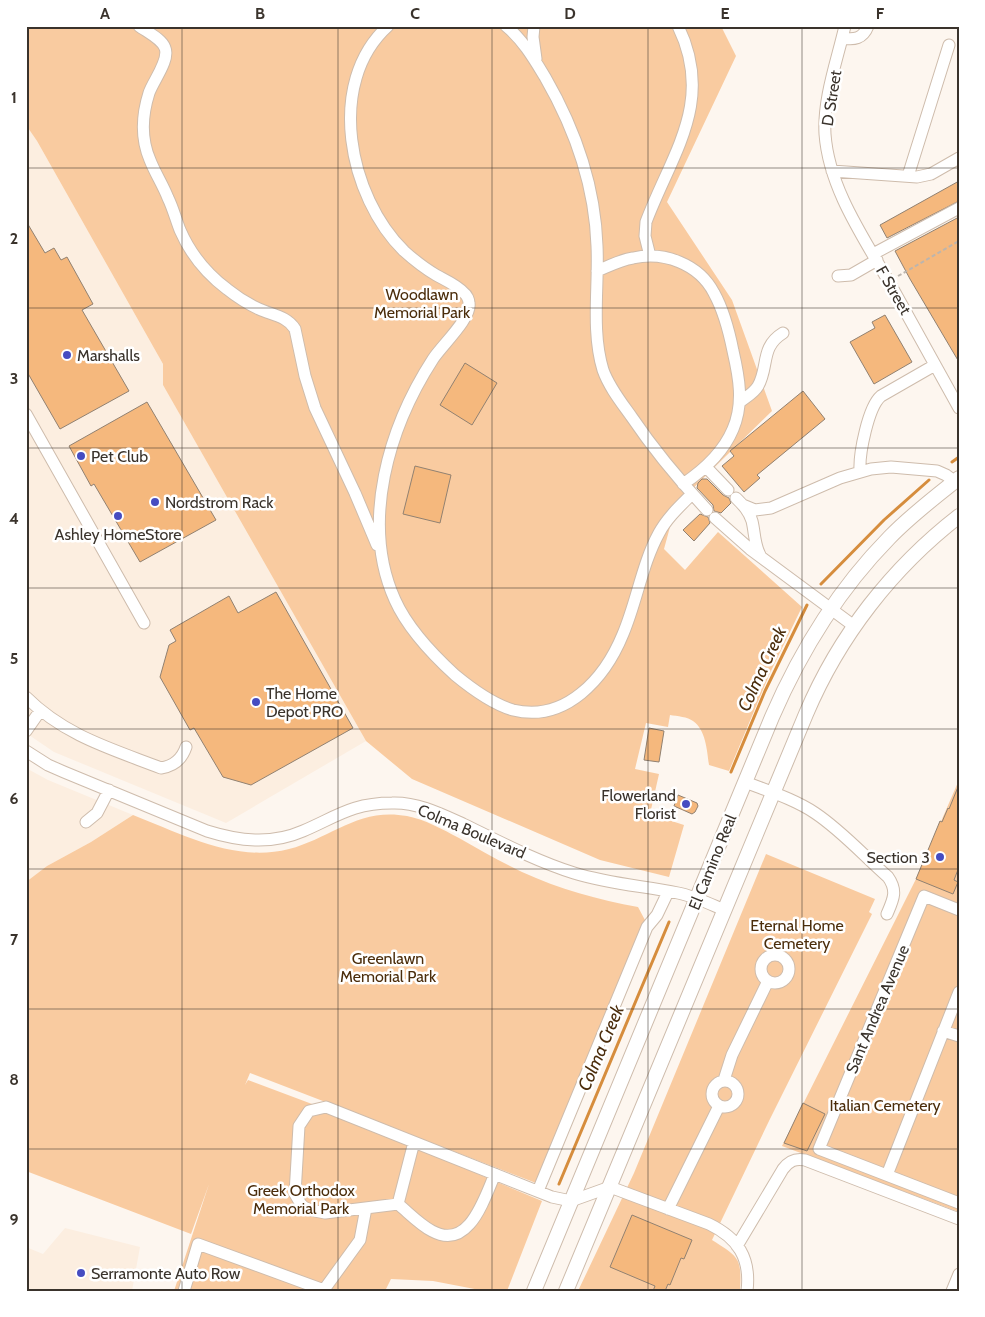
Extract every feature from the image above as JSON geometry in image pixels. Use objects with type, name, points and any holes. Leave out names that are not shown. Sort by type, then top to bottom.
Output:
[{"type":"main road","name":"El Camino Real","points":[[534,1291],[745,782],[801,656],[830,608],[888,538],[956,480]]},
{"type":"main road","name":"El Camino Real","points":[[566,1291],[773,793],[827,670],[854,626],[878,594],[934,536],[959,516]]},
{"type":"street","points":[[139,26],[160,41],[166,49],[165,60],[153,82],[146,103],[144,136],[149,157],[169,199],[181,231],[200,263],[225,288],[248,303],[283,318],[295,329],[305,376],[315,408],[359,501],[383,563],[391,590],[402,614],[424,644],[452,671],[482,695],[502,706],[524,712],[545,711],[563,705],[582,694],[590,688],[609,662],[623,634],[646,562],[664,524],[692,494]]},
{"type":"street","points":[[373,26],[354,90],[352,137],[356,166],[366,194],[379,220],[396,243],[423,267],[464,292],[470,308],[465,318],[440,349],[424,374],[409,402],[397,432],[388,462],[380,504],[379,530],[383,563]]},
{"type":"street","points":[[362,59],[373,42],[388,26]]},
{"type":"street","points":[[506,26],[520,40],[539,68],[568,121],[589,182],[596,224],[596,309],[599,344],[601,362],[607,379],[643,433],[682,484],[711,514],[732,535],[760,557],[854,626]]},
{"type":"street","points":[[534,26],[533,43],[539,68]]},
{"type":"street","points":[[650,256],[645,236],[646,222],[684,136],[692,104],[691,64],[678,26]]},
{"type":"street","name":"D Street","points":[[832,171],[825,134],[825,117],[827,99],[845,26]]},
{"type":"street","points":[[842,38],[852,40],[860,37],[868,26]]},
{"type":"street","points":[[908,176],[949,45]]},
{"type":"street","points":[[832,171],[917,177],[931,174],[959,158]]},
{"type":"street","name":"F Street","points":[[832,171],[853,219],[959,408]]},
{"type":"street","points":[[838,276],[851,274],[875,257],[959,208]]},
{"type":"street","points":[[597,272],[623,260],[650,256],[669,258],[686,265],[701,276],[714,292],[723,313],[739,380],[740,402],[738,414],[730,435],[720,451],[706,467],[682,484]]},
{"type":"street","points":[[740,402],[758,386],[769,346],[777,336],[783,333]]},
{"type":"street","points":[[860,471],[861,454],[874,403],[881,396],[935,365]]},
{"type":"street","points":[[864,401],[871,413]]},
{"type":"street","points":[[26,414],[144,623]]},
{"type":"street","points":[[706,467],[736,498],[752,520],[754,542],[760,557]]},
{"type":"street","points":[[736,498],[756,510],[771,508],[860,471],[891,467],[928,470],[942,473],[956,480]]},
{"type":"street","points":[[26,698],[40,712],[81,737],[162,768],[170,767],[183,757],[186,748]]},
{"type":"street","points":[[26,731],[40,712]]},
{"type":"street","name":"Colma Boulevard","points":[[26,751],[48,765],[207,831],[226,837],[264,841],[284,838],[302,832],[344,811],[357,807],[374,804],[407,804],[438,813],[532,857],[574,873],[620,884],[680,893],[724,910]]},
{"type":"street","points":[[745,782],[804,807],[824,820],[888,877],[893,884],[895,892],[886,914]]},
{"type":"street","points":[[86,822],[97,812],[109,790]]},
{"type":"street","points":[[538,1191],[647,928],[657,915],[668,892]]},
{"type":"street","name":"Sant Andrea Avenue","points":[[887,1175],[819,1149],[924,896],[956,909]]},
{"type":"street","points":[[956,909],[959,897]]},
{"type":"street","points":[[724,1080],[732,1055],[768,981]]},
{"type":"street","points":[[959,992],[887,1175],[959,1202]]},
{"type":"street","points":[[943,1031],[959,1036]]},
{"type":"street","points":[[724,1080],[735,1085],[738,1097],[729,1106],[719,1106],[712,1098],[712,1090],[717,1083],[724,1080]]},
{"type":"street","points":[[495,1174],[476,1217],[466,1228],[456,1234],[446,1235],[434,1232],[423,1226],[398,1204],[325,1213],[310,1210],[302,1206],[295,1194],[298,1126],[309,1111],[326,1106],[538,1191],[550,1201],[571,1201],[610,1187],[716,1228],[727,1236],[746,1262],[748,1275],[747,1291]]},
{"type":"street","points":[[668,1209],[719,1106]]},
{"type":"street","points":[[398,1204],[414,1142]]},
{"type":"street","points":[[736,1246],[783,1169],[788,1163],[796,1159],[805,1160],[959,1219]]},
{"type":"street","points":[[184,1291],[198,1244],[323,1290],[360,1240],[366,1208]]},
{"type":"street","points":[[952,1291],[959,1274]]},
{"type":"path","points":[[888,281],[959,241]]},
{"type":"shaded area","points":[[26,125],[37,141],[163,364],[163,385],[366,741],[226,823],[54,752],[26,733]]},
{"type":"shaded area","points":[[26,768],[48,780],[133,815],[91,842],[47,866],[26,882]]},
{"type":"shaded area","name":"Serramonte Auto Row","points":[[65,1228],[140,1247],[132,1291],[26,1291],[26,1247],[43,1254]]},
{"type":"green space","name":"Woodlawn Memorial Park","points":[[26,26],[721,26],[736,56],[667,202],[732,300],[772,411],[676,505],[664,549],[685,570],[718,532],[802,607],[770,673],[729,771],[709,765],[701,730],[691,720],[670,715],[668,727],[646,723],[635,769],[659,774],[650,814],[684,825],[669,877],[600,860],[412,779],[366,741],[163,385],[163,364],[37,141],[26,125]]},
{"type":"green space","name":"Italian Cemetery","points":[[959,780],[959,1212],[782,1146],[916,879]]},
{"type":"green space","name":"Greenlawn Memorial Park","points":[[390,814],[407,816],[440,828],[506,864],[550,884],[609,901],[638,907],[646,922],[536,1183],[250,1073],[245,1085],[248,1080],[312,1104],[542,1201],[507,1291],[485,1291],[433,1281],[391,1279],[385,1291],[174,1291],[209,1184],[191,1234],[26,1171],[26,882],[47,866],[91,842],[133,815],[190,838],[229,849],[249,852],[289,849],[346,825],[374,816]]},
{"type":"green space","name":"Eternal Home Cemetery","points":[[766,854],[875,899],[869,912],[872,914],[712,1240],[728,1250],[737,1260],[740,1272],[740,1291],[578,1291],[634,1173]]},
{"type":"building","points":[[959,181],[959,201],[887,238],[880,225]]},
{"type":"building","points":[[959,217],[959,362],[895,251]]},
{"type":"building","name":"Marshalls","points":[[26,221],[45,253],[54,248],[61,260],[67,257],[93,304],[82,310],[129,391],[60,429],[26,370]]},
{"type":"building","points":[[885,315],[912,362],[874,384],[850,342],[875,328],[872,322]]},
{"type":"building","points":[[465,363],[497,383],[472,425],[440,405]]},
{"type":"building","points":[[803,391],[825,419],[757,475],[760,478],[744,492],[722,466],[734,456],[730,451]]},
{"type":"building","name":"Nordstrom Rack","points":[[147,402],[216,520],[140,562],[94,484],[91,486],[69,446]]},
{"type":"building","points":[[415,466],[451,475],[440,523],[403,514]]},
{"type":"building","points":[[702,479],[707,479],[723,495],[729,498],[731,503],[721,513],[714,511],[713,505],[697,488],[698,483]]},
{"type":"building","points":[[700,514],[708,517],[710,523],[694,541],[683,530]]},
{"type":"building","name":"The Home Depot PRO","points":[[276,592],[353,728],[251,785],[223,777],[194,728],[190,730],[160,677],[169,645],[176,641],[170,630],[229,596],[238,613]]},
{"type":"building","points":[[649,728],[664,731],[659,762],[644,760]]},
{"type":"building","name":"Section 3","points":[[958,787],[959,867],[954,880],[958,882],[953,894],[916,879],[940,821],[942,822],[949,809]]},
{"type":"building","name":"Flowerland Florist","points":[[678,795],[697,803],[698,806],[695,812],[692,814],[674,806]]},
{"type":"building","points":[[803,1103],[825,1114],[807,1151],[784,1143]]},
{"type":"building","points":[[632,1215],[692,1240],[684,1259],[681,1258],[670,1285],[668,1284],[665,1291],[653,1291],[655,1286],[610,1267]]},
{"type":"waterway","name":"Colma Creek","points":[[952,462],[959,457]]},
{"type":"waterway","name":"Colma Creek","points":[[821,584],[884,520],[929,480]]},
{"type":"waterway","name":"Colma Creek","points":[[731,772],[765,691],[807,605]]},
{"type":"waterway","name":"Colma Creek","points":[[559,1184],[669,922]]},
{"type":"place","name":"Marshalls","points":[[67,355]]},
{"type":"place","name":"Pet Club","points":[[81,456]]},
{"type":"place","name":"Nordstrom Rack","points":[[155,502]]},
{"type":"place","name":"Ashley HomeStore","points":[[118,516]]},
{"type":"place","name":"The Home Depot PRO","points":[[256,702]]},
{"type":"place","name":"Flowerland Florist","points":[[686,804]]},
{"type":"place","name":"Section 3","points":[[940,857]]},
{"type":"place","name":"Serramonte Auto Row","points":[[81,1273]]},
{"type":"park label","name":"Greek Orthodox Memorial Park","points":[[301,1199]]}]
